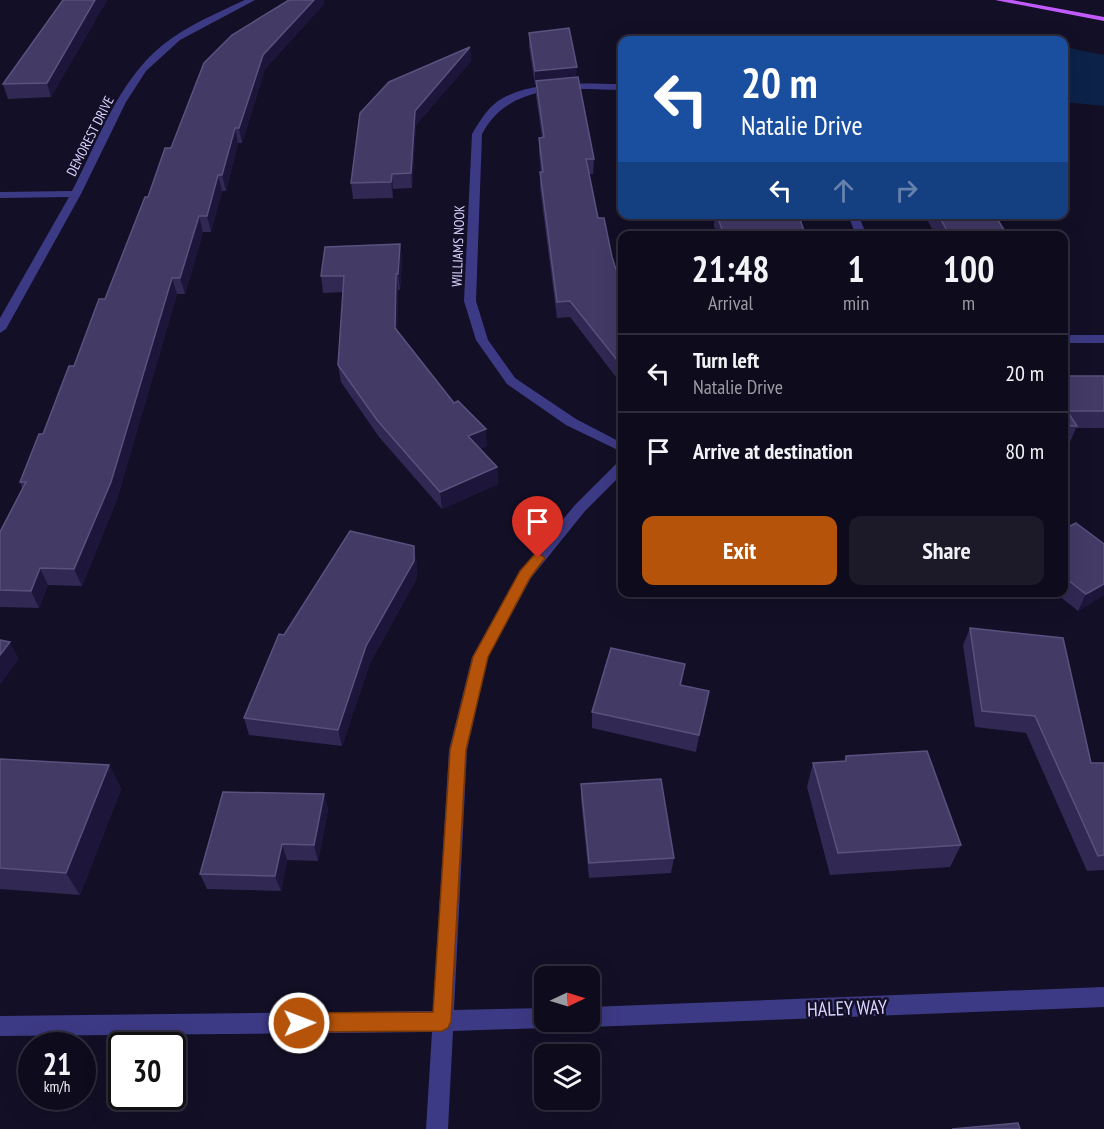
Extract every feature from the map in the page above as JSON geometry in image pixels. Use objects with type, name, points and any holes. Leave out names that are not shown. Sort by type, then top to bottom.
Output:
[{"type":"main road","points":[[999,0],[1104,19]]},
{"type":"street","name":"DEMOREST DRIVE","points":[[0,329],[76,194],[130,87],[156,55],[196,26],[251,0]]},
{"type":"street","name":"WILLIAMS NOOK","points":[[618,87],[567,87],[539,91],[506,100],[486,117],[477,134],[470,301],[482,340],[511,381],[571,422],[618,446]]},
{"type":"street","points":[[0,195],[76,194]]},
{"type":"street","points":[[1068,339],[1104,339]]},
{"type":"street","points":[[437,1129],[458,750],[480,657],[525,575],[580,508],[618,470]]},
{"type":"street","name":"HALEY WAY","points":[[600,1017],[1104,997]]},
{"type":"street","points":[[0,1026],[534,1018]]},
{"type":"water","points":[[1068,48],[1104,55],[1104,106],[1068,102]]},
{"type":"building","points":[[63,0],[95,0],[47,83],[3,84]]},
{"type":"building","points":[[289,0],[314,0],[263,55],[239,128],[235,128],[222,175],[218,175],[207,216],[199,216],[180,278],[172,278],[111,482],[74,569],[40,568],[31,591],[0,590],[0,532],[26,482],[20,482],[39,434],[43,434],[69,366],[74,366],[99,299],[105,299],[145,197],[148,197],[165,148],[171,148],[204,63],[232,35]]},
{"type":"building","points":[[569,28],[577,67],[535,71],[529,33]]},
{"type":"building","points":[[470,47],[415,111],[411,173],[392,174],[391,182],[351,183],[360,113],[389,82]]},
{"type":"building","points":[[578,77],[594,159],[586,159],[598,218],[604,218],[618,276],[618,360],[570,301],[557,302],[540,172],[543,172],[539,138],[544,137],[536,81]]},
{"type":"building","points":[[719,219],[800,219],[804,231],[722,231]]},
{"type":"building","points":[[941,219],[997,219],[1005,231],[947,231]]},
{"type":"building","points":[[400,244],[398,274],[396,274],[395,328],[454,403],[458,401],[486,429],[468,436],[497,467],[440,492],[377,420],[338,365],[344,276],[321,276],[325,247]]},
{"type":"building","points":[[1068,376],[1104,376],[1104,411],[1068,411]]},
{"type":"building","points":[[1068,412],[1077,426],[1068,426]]},
{"type":"building","points":[[1076,523],[1104,544],[1104,584],[1086,594],[1068,580],[1068,527]]},
{"type":"building","points":[[350,531],[414,546],[414,561],[366,646],[338,730],[244,718],[279,634],[284,635]]},
{"type":"building","points":[[970,628],[1063,638],[1091,763],[1104,763],[1104,855],[1098,856],[1035,716],[982,711]]},
{"type":"building","points":[[0,640],[10,642],[0,655]]},
{"type":"building","points":[[611,648],[685,664],[680,685],[709,691],[699,735],[592,712]]},
{"type":"building","points":[[927,751],[961,845],[838,853],[813,763],[846,761],[846,756]]},
{"type":"building","points":[[0,759],[109,765],[66,873],[0,868]]},
{"type":"building","points":[[661,779],[674,858],[589,863],[581,784]]},
{"type":"building","points":[[223,792],[324,794],[314,845],[282,844],[275,876],[200,874]]},
{"type":"building","points":[[1018,1123],[1020,1129],[952,1129]]},
{"type":"route","points":[[299,1023],[442,1021],[458,750],[480,657],[525,575],[538,558]]}]
